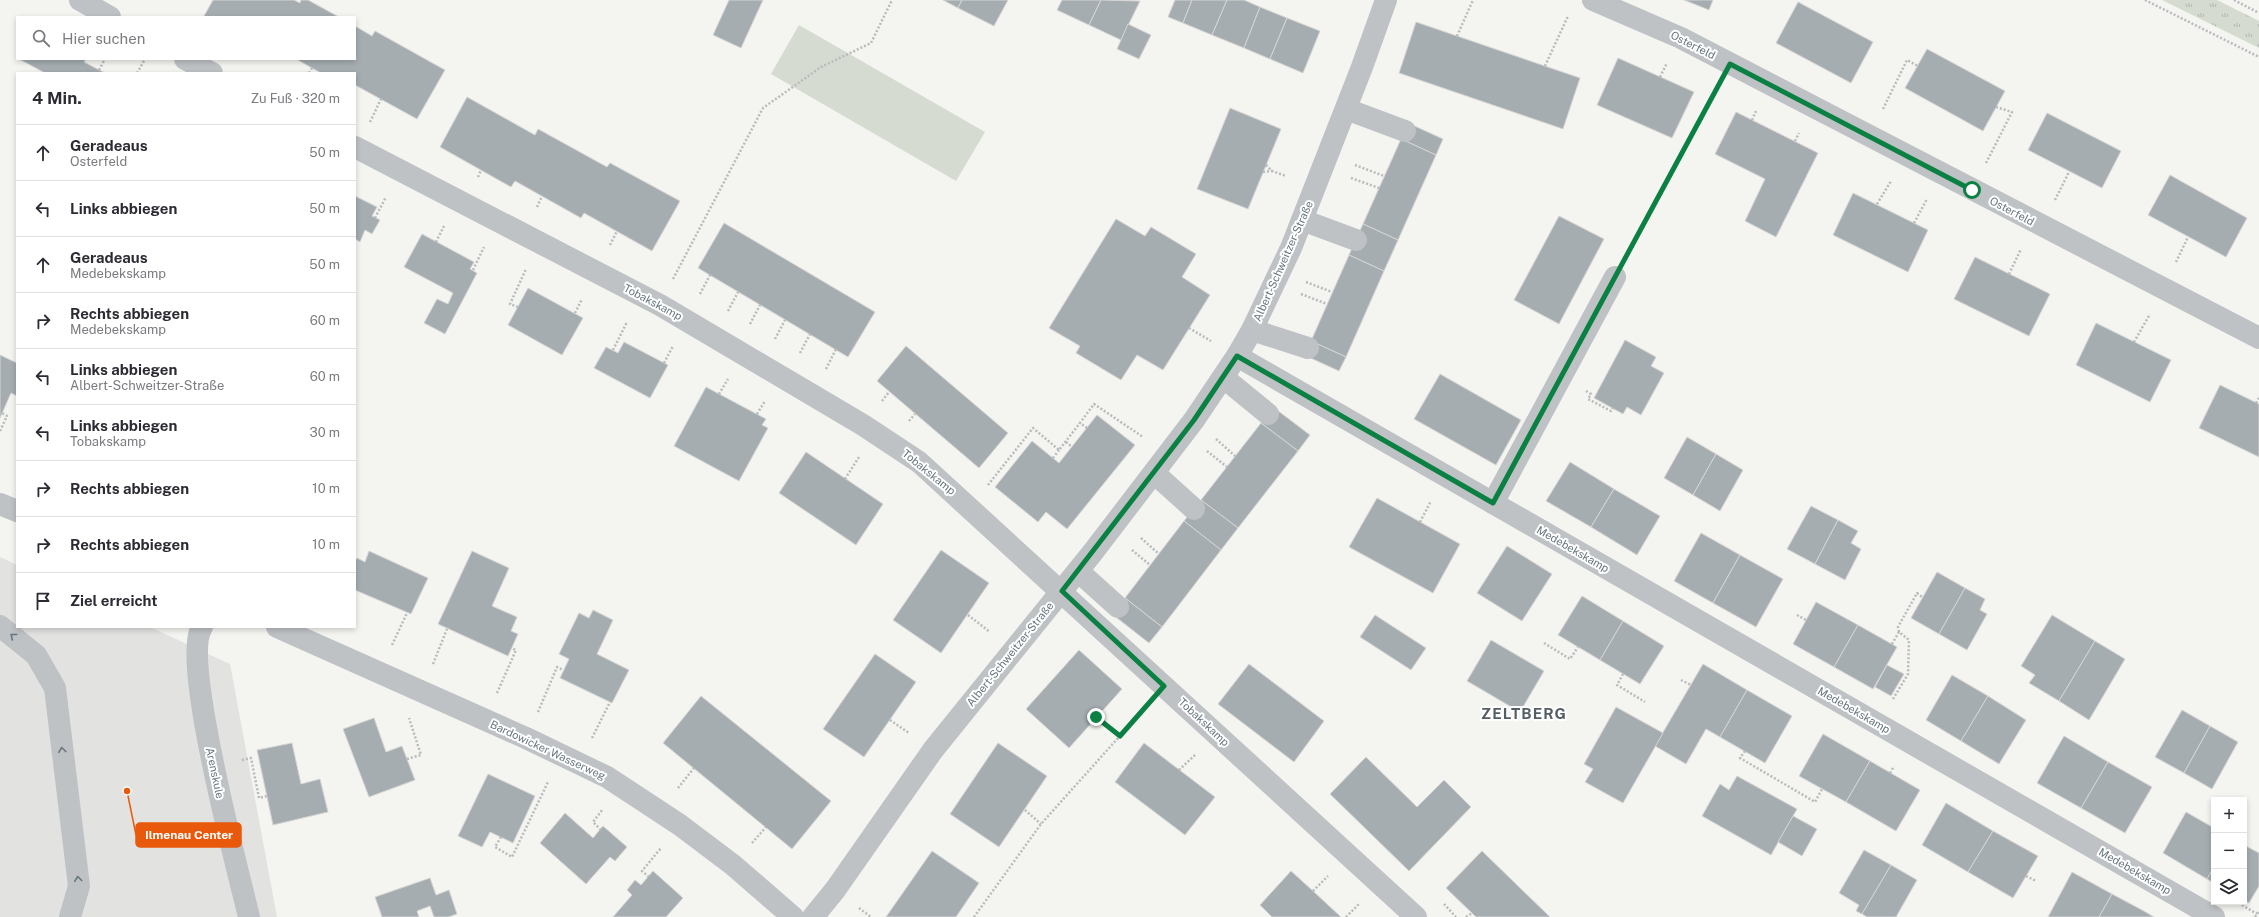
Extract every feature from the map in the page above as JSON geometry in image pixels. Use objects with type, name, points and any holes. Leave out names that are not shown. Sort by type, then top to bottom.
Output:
[{"type":"street","points":[[80,0],[108,16]]},
{"type":"street","name":"Albert-Schweitzer-Straße","points":[[813,917],[835,890],[934,750],[1078,572],[1154,474],[1224,378],[1252,330],[1280,272],[1346,109],[1386,0]]},
{"type":"street","name":"Osterfeld","points":[[1593,0],[1680,38],[2259,338]]},
{"type":"street","points":[[188,60],[210,72]]},
{"type":"street","points":[[1346,109],[1404,131]]},
{"type":"street","name":"Tobakskamp","points":[[356,148],[660,305],[891,442],[919,462],[1062,591],[1416,917]]},
{"type":"street","points":[[1302,220],[1356,240]]},
{"type":"street","points":[[1493,503],[1615,277]]},
{"type":"street","points":[[1252,330],[1308,348]]},
{"type":"street","name":"Medebekskamp","points":[[1237,356],[2214,917]]},
{"type":"street","points":[[1224,378],[1268,414]]},
{"type":"street","points":[[1154,474],[1194,509]]},
{"type":"street","points":[[0,504],[16,511]]},
{"type":"street","points":[[1078,572],[1118,607]]},
{"type":"street","points":[[0,626],[36,655],[55,688],[79,886],[70,917]]},
{"type":"street","name":"Arenskule","points":[[201,628],[198,633],[197,666],[212,766],[249,917]]},
{"type":"street","name":"Bardowicker Wasserweg","points":[[279,628],[526,738],[607,777],[680,825],[733,865],[793,917]]},
{"type":"path","points":[[660,305],[763,108],[821,67],[871,43],[892,0]]},
{"type":"path","points":[[1457,36],[1473,0]]},
{"type":"path","points":[[2145,0],[2259,56]]},
{"type":"path","points":[[2234,0],[2259,13]]},
{"type":"path","points":[[1545,66],[1569,13]]},
{"type":"path","points":[[99,70],[104,60]]},
{"type":"path","points":[[138,72],[144,60]]},
{"type":"path","points":[[1869,137],[1907,60],[1918,66]]},
{"type":"path","points":[[1615,277],[1730,64]]},
{"type":"path","points":[[310,72],[312,68]]},
{"type":"path","points":[[1972,190],[2012,112],[1996,107]]},
{"type":"path","points":[[1263,172],[1272,171]]},
{"type":"path","points":[[518,307],[510,304],[539,242]]},
{"type":"path","points":[[1561,377],[1591,394],[1588,399],[1610,411],[1613,408]]},
{"type":"path","points":[[2256,403],[2259,398]]},
{"type":"path","points":[[1053,458],[1094,404],[1168,454]]},
{"type":"path","points":[[0,431],[7,416],[2,413]]},
{"type":"path","points":[[1080,423],[1087,428]]},
{"type":"path","points":[[970,507],[1033,428],[1059,450]]},
{"type":"path","points":[[1066,442],[1072,447]]},
{"type":"path","points":[[1892,644],[1899,632],[1898,628],[1917,593],[1922,597]]},
{"type":"path","points":[[406,612],[388,676],[421,755],[407,759]]},
{"type":"path","points":[[1797,614],[1806,620]]},
{"type":"path","points":[[422,692],[447,629]]},
{"type":"path","points":[[1888,698],[1893,700],[1908,674],[1909,640],[1899,632]]},
{"type":"path","points":[[1544,643],[1570,659],[1578,647]]},
{"type":"path","points":[[485,720],[516,650],[511,648]]},
{"type":"path","points":[[526,738],[557,667],[563,670]]},
{"type":"path","points":[[1623,674],[1617,685],[1646,702]]},
{"type":"path","points":[[1681,680],[1691,685]]},
{"type":"path","points":[[974,917],[1041,824],[1164,686]]},
{"type":"path","points":[[580,763],[610,702]]},
{"type":"path","points":[[1096,717],[1120,736]]},
{"type":"path","points":[[1745,751],[1740,758],[1815,802],[1822,789]]},
{"type":"path","points":[[501,837],[495,847],[512,857],[560,754]]},
{"type":"path","points":[[253,768],[259,798],[267,796]]},
{"type":"path","points":[[1024,810],[1041,824]]},
{"type":"path","points":[[649,877],[642,871],[680,825]]},
{"type":"path","points":[[2026,876],[2036,881]]},
{"type":"path","points":[[2240,905],[2256,916],[2259,911]]},
{"type":"path","points":[[1466,917],[1472,912]]},
{"type":"shaded area","points":[[0,557],[16,565],[16,628],[152,628],[230,664],[277,917],[0,917]]},
{"type":"green space","points":[[2162,0],[2217,0],[2259,21],[2259,48]]},
{"type":"green space","points":[[799,25],[985,132],[956,181],[771,74]]},
{"type":"building","points":[[213,0],[294,0],[300,3],[301,0],[308,0],[337,16],[204,16]]},
{"type":"building","points":[[729,0],[763,0],[741,48],[713,35]]},
{"type":"building","points":[[943,0],[962,0],[958,8]]},
{"type":"building","points":[[962,0],[1008,0],[994,26],[958,8]]},
{"type":"building","points":[[1062,0],[1101,0],[1089,25],[1057,10]]},
{"type":"building","points":[[1101,0],[1140,1],[1121,40],[1089,25]]},
{"type":"building","points":[[1175,0],[1192,0],[1183,23],[1168,17]]},
{"type":"building","points":[[1192,0],[1227,0],[1212,35],[1183,23]]},
{"type":"building","points":[[1227,0],[1244,0],[1260,7],[1244,48],[1212,35]]},
{"type":"building","points":[[1684,0],[1713,0],[1709,10]]},
{"type":"building","points":[[1798,2],[1873,42],[1851,83],[1776,43]]},
{"type":"building","points":[[1260,7],[1287,18],[1270,59],[1244,48]]},
{"type":"building","points":[[1287,18],[1320,31],[1303,73],[1270,59]]},
{"type":"building","points":[[1416,22],[1580,78],[1563,129],[1399,73]]},
{"type":"building","points":[[1128,24],[1151,35],[1139,59],[1117,49]]},
{"type":"building","points":[[356,27],[372,36],[375,31],[445,70],[417,119],[356,86],[356,72],[319,72],[298,60],[356,60]]},
{"type":"building","points":[[1927,49],[2005,91],[1983,131],[1905,88]]},
{"type":"building","points":[[1618,58],[1694,92],[1672,138],[1597,105]]},
{"type":"building","points":[[21,60],[85,60],[84,62],[103,72],[43,72]]},
{"type":"building","points":[[467,97],[535,135],[538,129],[607,167],[610,163],[680,201],[652,251],[584,213],[581,218],[515,181],[511,187],[440,147]]},
{"type":"building","points":[[1230,108],[1281,129],[1248,209],[1197,189]]},
{"type":"building","points":[[1736,112],[1818,153],[1776,237],[1745,221],[1765,179],[1715,154]]},
{"type":"building","points":[[2047,113],[2121,151],[2102,188],[2028,150]]},
{"type":"building","points":[[1408,123],[1443,139],[1436,155],[1401,139]]},
{"type":"building","points":[[1401,139],[1436,155],[1398,240],[1363,224]]},
{"type":"building","points":[[2170,175],[2247,218],[2226,257],[2148,215]]},
{"type":"building","points":[[1853,193],[1928,230],[1908,272],[1833,235]]},
{"type":"building","points":[[356,196],[377,207],[372,216],[380,220],[372,234],[365,230],[360,242],[356,240]]},
{"type":"building","points":[[1559,216],[1604,239],[1559,324],[1514,300]]},
{"type":"building","points":[[1116,219],[1145,236],[1151,227],[1196,254],[1182,277],[1210,295],[1163,370],[1137,355],[1121,380],[1076,353],[1080,346],[1049,328]]},
{"type":"building","points":[[724,223],[875,312],[848,357],[698,268]]},
{"type":"building","points":[[1363,224],[1398,240],[1384,271],[1349,255]]},
{"type":"building","points":[[422,234],[474,262],[470,269],[477,273],[445,334],[424,323],[437,299],[448,304],[453,293],[404,267]]},
{"type":"building","points":[[1349,255],[1384,271],[1346,357],[1311,341]]},
{"type":"building","points":[[1975,257],[2050,294],[2029,336],[1954,299]]},
{"type":"building","points":[[528,288],[583,318],[562,355],[508,325]]},
{"type":"building","points":[[2096,323],[2171,360],[2150,402],[2076,365]]},
{"type":"building","points":[[1625,340],[1656,357],[1651,366],[1664,373],[1641,415],[1627,407],[1623,414],[1594,398]]},
{"type":"building","points":[[1311,341],[1346,357],[1339,371],[1304,355]]},
{"type":"building","points":[[624,342],[668,365],[650,398],[594,368],[606,347],[618,353]]},
{"type":"building","points":[[906,346],[1008,433],[979,468],[877,381]]},
{"type":"building","points":[[0,355],[16,363],[16,396],[11,393],[0,418]]},
{"type":"building","points":[[1440,374],[1521,420],[1496,465],[1414,419]]},
{"type":"building","points":[[2220,385],[2259,404],[2259,457],[2199,428]]},
{"type":"building","points":[[706,387],[766,419],[762,425],[768,428],[739,481],[674,446]]},
{"type":"building","points":[[1273,407],[1310,435],[1298,451],[1261,423]]},
{"type":"building","points":[[1097,415],[1135,445],[1067,529],[1046,512],[1038,522],[995,487],[1032,441],[1059,463]]},
{"type":"building","points":[[1261,423],[1298,451],[1238,528],[1201,500]]},
{"type":"building","points":[[1687,437],[1716,454],[1693,495],[1664,478]]},
{"type":"building","points":[[806,452],[883,504],[856,545],[779,493]]},
{"type":"building","points":[[1716,454],[1743,470],[1720,511],[1693,495]]},
{"type":"building","points":[[1570,462],[1614,489],[1591,527],[1546,501]]},
{"type":"building","points":[[1614,489],[1660,516],[1637,555],[1591,527]]},
{"type":"building","points":[[1377,498],[1460,544],[1433,593],[1349,547]]},
{"type":"building","points":[[1201,500],[1238,528],[1221,550],[1184,521]]},
{"type":"building","points":[[1811,506],[1838,520],[1815,564],[1787,549]]},
{"type":"building","points":[[1838,520],[1858,531],[1851,543],[1861,549],[1845,580],[1815,564]]},
{"type":"building","points":[[1184,521],[1221,550],[1162,627],[1125,598]]},
{"type":"building","points":[[1701,533],[1740,555],[1713,603],[1674,581]]},
{"type":"building","points":[[1507,546],[1552,574],[1522,621],[1477,593]]},
{"type":"building","points":[[941,550],[989,583],[941,653],[893,620]]},
{"type":"building","points":[[369,551],[428,578],[411,614],[356,590],[356,560],[357,558],[365,562]]},
{"type":"building","points":[[472,551],[509,568],[492,606],[517,617],[511,631],[518,634],[508,656],[438,624]]},
{"type":"building","points":[[1740,555],[1783,579],[1756,627],[1713,603]]},
{"type":"building","points":[[1937,572],[1965,588],[1939,634],[1911,618]]},
{"type":"building","points":[[1965,588],[1985,599],[1980,610],[1987,614],[1967,650],[1939,634]]},
{"type":"building","points":[[1582,596],[1623,621],[1600,660],[1558,635]]},
{"type":"building","points":[[1125,598],[1162,627],[1149,643],[1112,614]]},
{"type":"building","points":[[1816,602],[1858,625],[1834,667],[1793,644]]},
{"type":"building","points":[[593,610],[613,620],[597,654],[629,670],[612,703],[560,678],[569,659],[559,654],[579,613],[589,618]]},
{"type":"building","points":[[1375,615],[1426,648],[1411,670],[1360,637]]},
{"type":"building","points":[[2052,615],[2095,641],[2059,701],[2029,683],[2035,675],[2021,666]]},
{"type":"building","points":[[1623,621],[1664,646],[1640,684],[1600,660]]},
{"type":"building","points":[[1858,625],[1897,647],[1873,689],[1834,667]]},
{"type":"building","points":[[1491,640],[1544,671],[1520,712],[1467,681]]},
{"type":"building","points":[[2095,641],[2125,659],[2089,720],[2059,701]]},
{"type":"building","points":[[1079,650],[1122,689],[1069,748],[1026,709]]},
{"type":"building","points":[[875,654],[916,682],[864,757],[823,729]]},
{"type":"building","points":[[1249,664],[1324,721],[1294,762],[1218,704]]},
{"type":"building","points":[[1703,664],[1747,690],[1720,737],[1706,729],[1686,764],[1655,746]]},
{"type":"building","points":[[1887,665],[1904,674],[1891,696],[1875,687]]},
{"type":"building","points":[[1952,675],[1988,696],[1961,741],[1926,720]]},
{"type":"building","points":[[1747,690],[1792,716],[1765,763],[1720,737]]},
{"type":"building","points":[[701,696],[831,801],[792,849],[663,743]]},
{"type":"building","points":[[1988,696],[2026,720],[1999,764],[1961,741]]},
{"type":"building","points":[[1616,707],[1663,733],[1623,803],[1585,782],[1593,769],[1584,764]]},
{"type":"building","points":[[2182,710],[2210,726],[2184,773],[2155,757]]},
{"type":"building","points":[[374,718],[386,752],[402,746],[415,780],[369,797],[343,729]]},
{"type":"building","points":[[2210,726],[2238,742],[2212,789],[2184,773]]},
{"type":"building","points":[[1823,734],[1870,761],[1846,802],[1799,776]]},
{"type":"building","points":[[2064,736],[2108,762],[2081,808],[2037,783]]},
{"type":"building","points":[[292,743],[301,784],[320,779],[328,812],[273,825],[257,750]]},
{"type":"building","points":[[998,743],[1047,776],[999,847],[950,814]]},
{"type":"building","points":[[1144,743],[1215,797],[1185,835],[1115,782]]},
{"type":"building","points":[[1366,757],[1417,807],[1444,780],[1471,807],[1409,871],[1330,794]]},
{"type":"building","points":[[1870,761],[1920,790],[1896,831],[1846,802]]},
{"type":"building","points":[[2108,762],[2152,787],[2125,833],[2081,808]]},
{"type":"building","points":[[488,774],[535,796],[513,843],[490,832],[482,847],[458,836]]},
{"type":"building","points":[[1737,776],[1797,809],[1771,855],[1702,816],[1720,784],[1729,790]]},
{"type":"building","points":[[1946,803],[1993,831],[1968,872],[1922,845]]},
{"type":"building","points":[[2186,812],[2211,826],[2211,872],[2207,879],[2163,853]]},
{"type":"building","points":[[565,813],[593,838],[603,826],[627,847],[615,861],[610,857],[586,884],[540,843]]},
{"type":"building","points":[[1793,816],[1817,829],[1802,856],[1778,842]]},
{"type":"building","points":[[1993,831],[2038,856],[2013,898],[1968,872]]},
{"type":"building","points":[[2247,847],[2259,853],[2259,886],[2249,903],[2247,902]]},
{"type":"building","points":[[1864,850],[1891,865],[1862,914],[1856,911],[1859,905],[1839,893]]},
{"type":"building","points":[[932,851],[979,883],[956,917],[886,917]]},
{"type":"building","points":[[1482,851],[1550,917],[1476,917],[1446,888]]},
{"type":"building","points":[[1891,865],[1917,880],[1896,917],[1867,917],[1862,914]]},
{"type":"building","points":[[653,871],[683,898],[666,917],[613,917],[632,895],[627,890],[635,880],[641,885]]},
{"type":"building","points":[[1291,871],[1341,917],[1272,917],[1260,905]]},
{"type":"building","points":[[2072,872],[2112,894],[2099,917],[2048,917]]},
{"type":"building","points":[[2211,872],[2211,881],[2207,879]]},
{"type":"building","points":[[430,878],[436,895],[449,890],[457,914],[448,917],[434,917],[430,906],[417,911],[419,917],[382,917],[375,897]]},
{"type":"building","points":[[2112,894],[2142,910],[2154,917],[2099,917]]},
{"type":"place","name":"Ilmenau Center","points":[[127,791]]},
{"type":"district","name":"ZELTBERG","points":[[1524,713]]},
{"type":"route","points":[[1096,717],[1120,736],[1164,686],[1062,591],[1154,474],[1224,378],[1237,356],[1493,503],[1730,64],[1972,190]]}]
